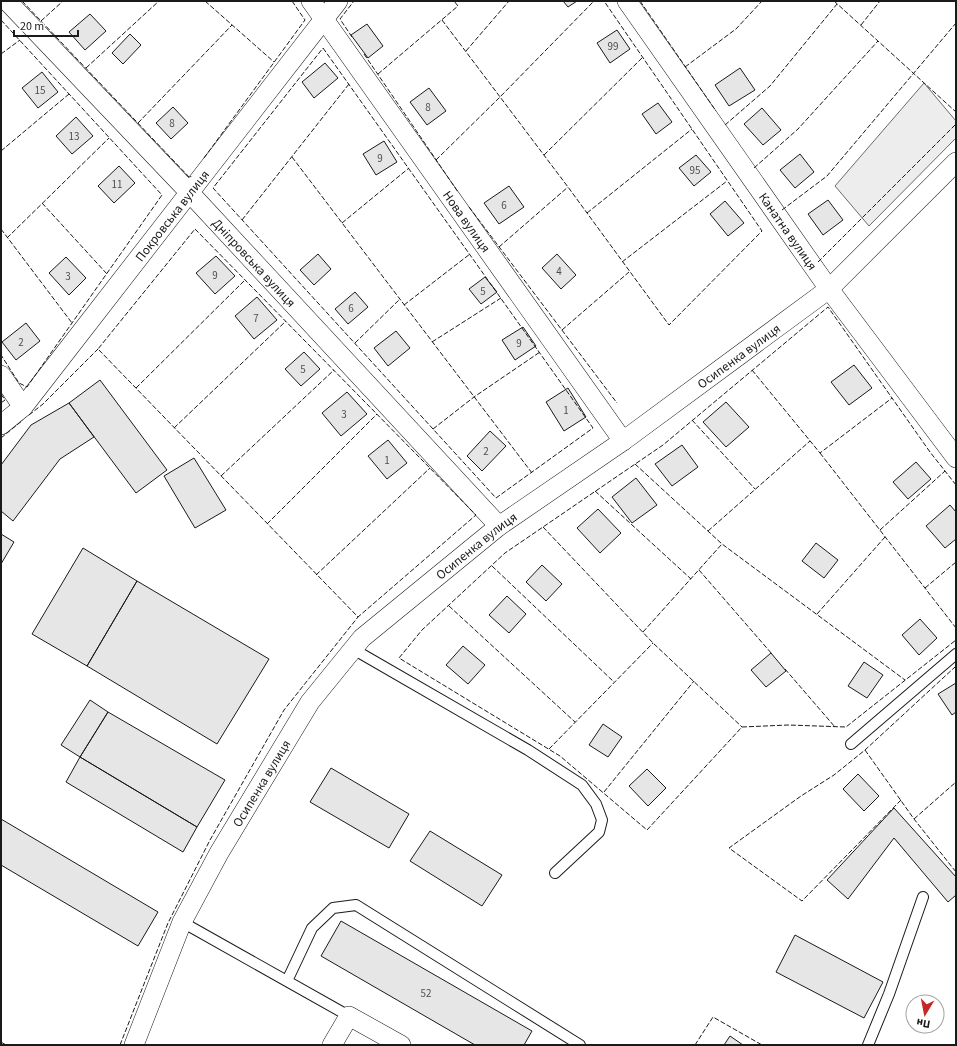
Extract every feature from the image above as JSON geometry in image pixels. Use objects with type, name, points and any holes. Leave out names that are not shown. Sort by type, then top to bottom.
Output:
[{"type":"street","name":"Дніпровська вулиця","points":[[7,1],[189,192],[499,526]]},
{"type":"street","name":"Нова вулиця","points":[[311,1],[623,441]]},
{"type":"street","name":"Покровська вулиця","points":[[1,424],[23,407],[338,1]]},
{"type":"street","name":"Канатна вулиця","points":[[627,1],[829,289],[956,458]]},
{"type":"street","name":"Осипенка вулиця","points":[[134,1045],[182,922],[219,853],[310,702],[362,638],[499,526],[623,441],[829,289],[956,162]]},
{"type":"street","points":[[1,375],[23,407]]},
{"type":"street","points":[[332,1045],[349,1016],[401,1045]]},
{"type":"lane","points":[[353,649],[528,750],[582,785],[596,804],[602,820],[599,832],[555,873]]},
{"type":"lane","points":[[851,744],[956,654]]},
{"type":"lane","points":[[868,1045],[889,994],[923,897]]},
{"type":"lane","points":[[287,981],[312,928],[333,908],[356,905],[580,1045]]},
{"type":"lane","points":[[182,922],[349,1016]]},
{"type":"shaded area","points":[[924,83],[956,121],[956,138],[869,226],[835,186]]},
{"type":"building","points":[[563,1],[577,1],[568,7]]},
{"type":"building","points":[[90,14],[106,31],[85,50],[69,32]]},
{"type":"building","points":[[367,24],[383,46],[368,58],[351,35]]},
{"type":"building","points":[[617,30],[630,49],[610,63],[597,43]]},
{"type":"building","points":[[130,34],[141,45],[123,64],[112,53]]},
{"type":"building","points":[[325,63],[338,78],[314,98],[302,82]]},
{"type":"building","points":[[740,68],[755,90],[729,106],[715,85]]},
{"type":"building","points":[[42,72],[58,92],[38,108],[22,88]]},
{"type":"building","points":[[429,88],[446,111],[427,125],[410,102]]},
{"type":"building","points":[[658,103],[672,122],[656,134],[642,114]]},
{"type":"building","points":[[173,107],[188,123],[171,139],[156,123]]},
{"type":"building","points":[[762,108],[781,130],[763,145],[744,124]]},
{"type":"building","points":[[76,117],[93,136],[72,154],[56,136]]},
{"type":"building","points":[[384,141],[397,162],[376,175],[363,154]]},
{"type":"building","points":[[800,154],[814,172],[795,188],[780,170]]},
{"type":"building","points":[[696,155],[711,172],[694,186],[679,168]]},
{"type":"building","points":[[119,166],[135,183],[114,203],[98,186]]},
{"type":"building","points":[[509,186],[524,207],[499,224],[484,203]]},
{"type":"building","points":[[828,200],[843,220],[823,235],[808,214]]},
{"type":"building","points":[[725,201],[744,223],[728,236],[710,214]]},
{"type":"building","points":[[318,254],[331,269],[314,285],[300,270]]},
{"type":"building","points":[[557,254],[576,275],[561,289],[542,268]]},
{"type":"building","points":[[216,256],[235,276],[215,294],[196,273]]},
{"type":"building","points":[[66,257],[86,278],[69,295],[49,273]]},
{"type":"building","points":[[485,277],[497,292],[481,304],[469,289]]},
{"type":"building","points":[[355,292],[368,307],[348,324],[335,309]]},
{"type":"building","points":[[257,297],[277,320],[254,339],[235,316]]},
{"type":"building","points":[[26,323],[40,341],[16,360],[2,342]]},
{"type":"building","points":[[523,327],[536,346],[515,360],[502,340]]},
{"type":"building","points":[[396,331],[410,348],[388,366],[374,348]]},
{"type":"building","points":[[304,352],[320,369],[301,386],[285,369]]},
{"type":"building","points":[[854,365],[872,388],[849,405],[831,382]]},
{"type":"building","points":[[100,380],[167,470],[136,493],[69,403]]},
{"type":"building","points":[[568,388],[586,417],[564,431],[546,402]]},
{"type":"building","points":[[347,392],[367,414],[341,436],[322,413]]},
{"type":"building","points":[[726,402],[749,427],[726,447],[703,422]]},
{"type":"building","points":[[69,403],[94,437],[60,459],[13,521],[1,511],[1,465],[31,425]]},
{"type":"building","points":[[490,431],[506,446],[482,471],[467,456]]},
{"type":"building","points":[[388,440],[407,463],[387,479],[368,456]]},
{"type":"building","points":[[682,445],[698,467],[672,486],[655,464]]},
{"type":"building","points":[[194,458],[226,510],[195,528],[164,476]]},
{"type":"building","points":[[916,462],[931,479],[908,499],[893,482]]},
{"type":"building","points":[[636,478],[657,505],[632,523],[612,497]]},
{"type":"building","points":[[950,505],[956,512],[956,539],[945,548],[926,526]]},
{"type":"building","points":[[598,509],[621,533],[600,553],[577,528]]},
{"type":"building","points":[[1,534],[14,542],[1,564]]},
{"type":"building","points":[[816,543],[838,560],[824,578],[802,561]]},
{"type":"building","points":[[83,548],[137,581],[87,666],[32,634]]},
{"type":"building","points":[[542,565],[562,584],[546,601],[526,582]]},
{"type":"building","points":[[137,581],[269,659],[217,744],[87,666]]},
{"type":"building","points":[[507,596],[526,614],[509,633],[489,615]]},
{"type":"building","points":[[920,619],[937,638],[919,655],[902,635]]},
{"type":"building","points":[[463,646],[485,665],[468,684],[446,665]]},
{"type":"building","points":[[771,653],[786,671],[766,687],[751,670]]},
{"type":"building","points":[[864,662],[883,675],[867,698],[848,686]]},
{"type":"building","points":[[956,683],[956,712],[952,715],[938,694]]},
{"type":"building","points":[[90,700],[108,712],[80,757],[61,745]]},
{"type":"building","points":[[108,712],[225,780],[197,827],[80,757]]},
{"type":"building","points":[[603,724],[622,737],[608,757],[589,745]]},
{"type":"building","points":[[80,757],[197,827],[183,852],[66,782]]},
{"type":"building","points":[[331,768],[409,814],[389,848],[310,802]]},
{"type":"building","points":[[647,769],[666,788],[648,806],[629,786]]},
{"type":"building","points":[[858,774],[879,796],[864,811],[843,789]]},
{"type":"building","points":[[894,808],[956,877],[956,895],[948,902],[894,838],[848,899],[827,880]]},
{"type":"building","points":[[1,819],[158,912],[138,946],[1,865]]},
{"type":"building","points":[[430,831],[502,875],[482,906],[410,861]]},
{"type":"building","points":[[341,921],[532,1031],[524,1045],[475,1045],[321,956]]},
{"type":"building","points":[[795,935],[883,982],[864,1018],[776,972]]},
{"type":"building","points":[[730,1036],[743,1045],[724,1045]]},
{"type":"fence","points":[[22,1],[190,178],[191,176]]},
{"type":"fence","points":[[41,21],[63,1]]},
{"type":"fence","points":[[86,68],[159,1]]},
{"type":"fence","points":[[205,1],[274,62]]},
{"type":"fence","points":[[204,158],[305,20],[292,1]]},
{"type":"fence","points":[[352,37],[340,19],[354,1]]},
{"type":"fence","points":[[378,74],[458,6],[454,1]]},
{"type":"fence","points":[[466,51],[509,1]]},
{"type":"fence","points":[[436,160],[594,1]]},
{"type":"fence","points":[[442,20],[568,187],[669,325],[762,231],[604,1]]},
{"type":"fence","points":[[640,1],[716,111]]},
{"type":"fence","points":[[685,67],[736,29],[762,1]]},
{"type":"fence","points":[[834,1],[956,112]]},
{"type":"fence","points":[[861,25],[880,1]]},
{"type":"fence","points":[[725,125],[770,86],[837,4]]},
{"type":"fence","points":[[1,20],[162,195],[27,387],[19,383],[1,355]]},
{"type":"fence","points":[[782,210],[827,176],[956,23]]},
{"type":"fence","points":[[138,123],[232,25]]},
{"type":"fence","points":[[1,54],[20,40]]},
{"type":"fence","points":[[754,168],[798,129],[878,41]]},
{"type":"fence","points":[[323,48],[593,428],[496,498],[213,188],[323,48]]},
{"type":"fence","points":[[364,54],[458,192]]},
{"type":"fence","points":[[544,155],[643,57]]},
{"type":"fence","points":[[242,220],[349,84]]},
{"type":"fence","points":[[1,151],[69,94]]},
{"type":"fence","points":[[818,262],[956,124]]},
{"type":"fence","points":[[587,213],[692,129]]},
{"type":"fence","points":[[7,238],[109,138]]},
{"type":"fence","points":[[292,157],[532,473]]},
{"type":"fence","points":[[342,223],[409,168]]},
{"type":"fence","points":[[622,262],[727,181]]},
{"type":"fence","points":[[499,247],[568,187]]},
{"type":"fence","points":[[42,203],[107,274]]},
{"type":"fence","points":[[469,207],[617,403]]},
{"type":"fence","points":[[1,229],[72,323]]},
{"type":"fence","points":[[195,229],[476,515],[358,617],[98,349],[195,229]]},
{"type":"fence","points":[[404,305],[470,254]]},
{"type":"fence","points":[[562,330],[629,272]]},
{"type":"fence","points":[[136,388],[245,280]]},
{"type":"fence","points":[[432,342],[501,298]]},
{"type":"fence","points":[[355,343],[400,299]]},
{"type":"fence","points":[[956,485],[930,452],[828,307],[663,445],[505,553],[422,630],[399,658],[560,756],[647,830],[742,727],[788,725],[846,727],[956,640]]},
{"type":"fence","points":[[174,428],[286,321]]},
{"type":"fence","points":[[29,415],[43,404],[98,349]]},
{"type":"fence","points":[[433,429],[474,397],[540,352]]},
{"type":"fence","points":[[221,476],[334,370]]},
{"type":"fence","points":[[752,370],[820,453],[892,398]]},
{"type":"fence","points":[[1,394],[5,400],[1,403]]},
{"type":"fence","points":[[267,524],[377,414]]},
{"type":"fence","points":[[1,438],[23,420]]},
{"type":"fence","points":[[692,420],[755,489]]},
{"type":"fence","points":[[708,531],[810,441]]},
{"type":"fence","points":[[820,453],[956,628]]},
{"type":"fence","points":[[635,464],[722,544],[905,680]]},
{"type":"fence","points":[[316,575],[430,468]]},
{"type":"fence","points":[[880,530],[945,471]]},
{"type":"fence","points":[[595,491],[691,579]]},
{"type":"fence","points":[[543,527],[653,643],[742,727]]},
{"type":"fence","points":[[817,614],[885,537]]},
{"type":"fence","points":[[643,632],[722,544]]},
{"type":"fence","points":[[925,588],[956,562]]},
{"type":"fence","points":[[492,566],[614,682]]},
{"type":"fence","points":[[699,570],[772,654]]},
{"type":"fence","points":[[449,606],[575,722]]},
{"type":"fence","points":[[120,1045],[168,923],[210,840],[284,710],[358,617]]},
{"type":"fence","points":[[549,749],[653,643]]},
{"type":"fence","points":[[901,800],[802,901],[729,848],[801,796],[834,775],[865,750],[955,667],[956,669]]},
{"type":"fence","points":[[785,669],[835,727]]},
{"type":"fence","points":[[604,792],[694,681]]},
{"type":"fence","points":[[865,750],[914,819],[956,872]]},
{"type":"fence","points":[[914,819],[956,782]]},
{"type":"fence","points":[[695,1045],[713,1017],[762,1045]]},
{"type":"fence","points":[[1,1042],[6,1045]]}]
